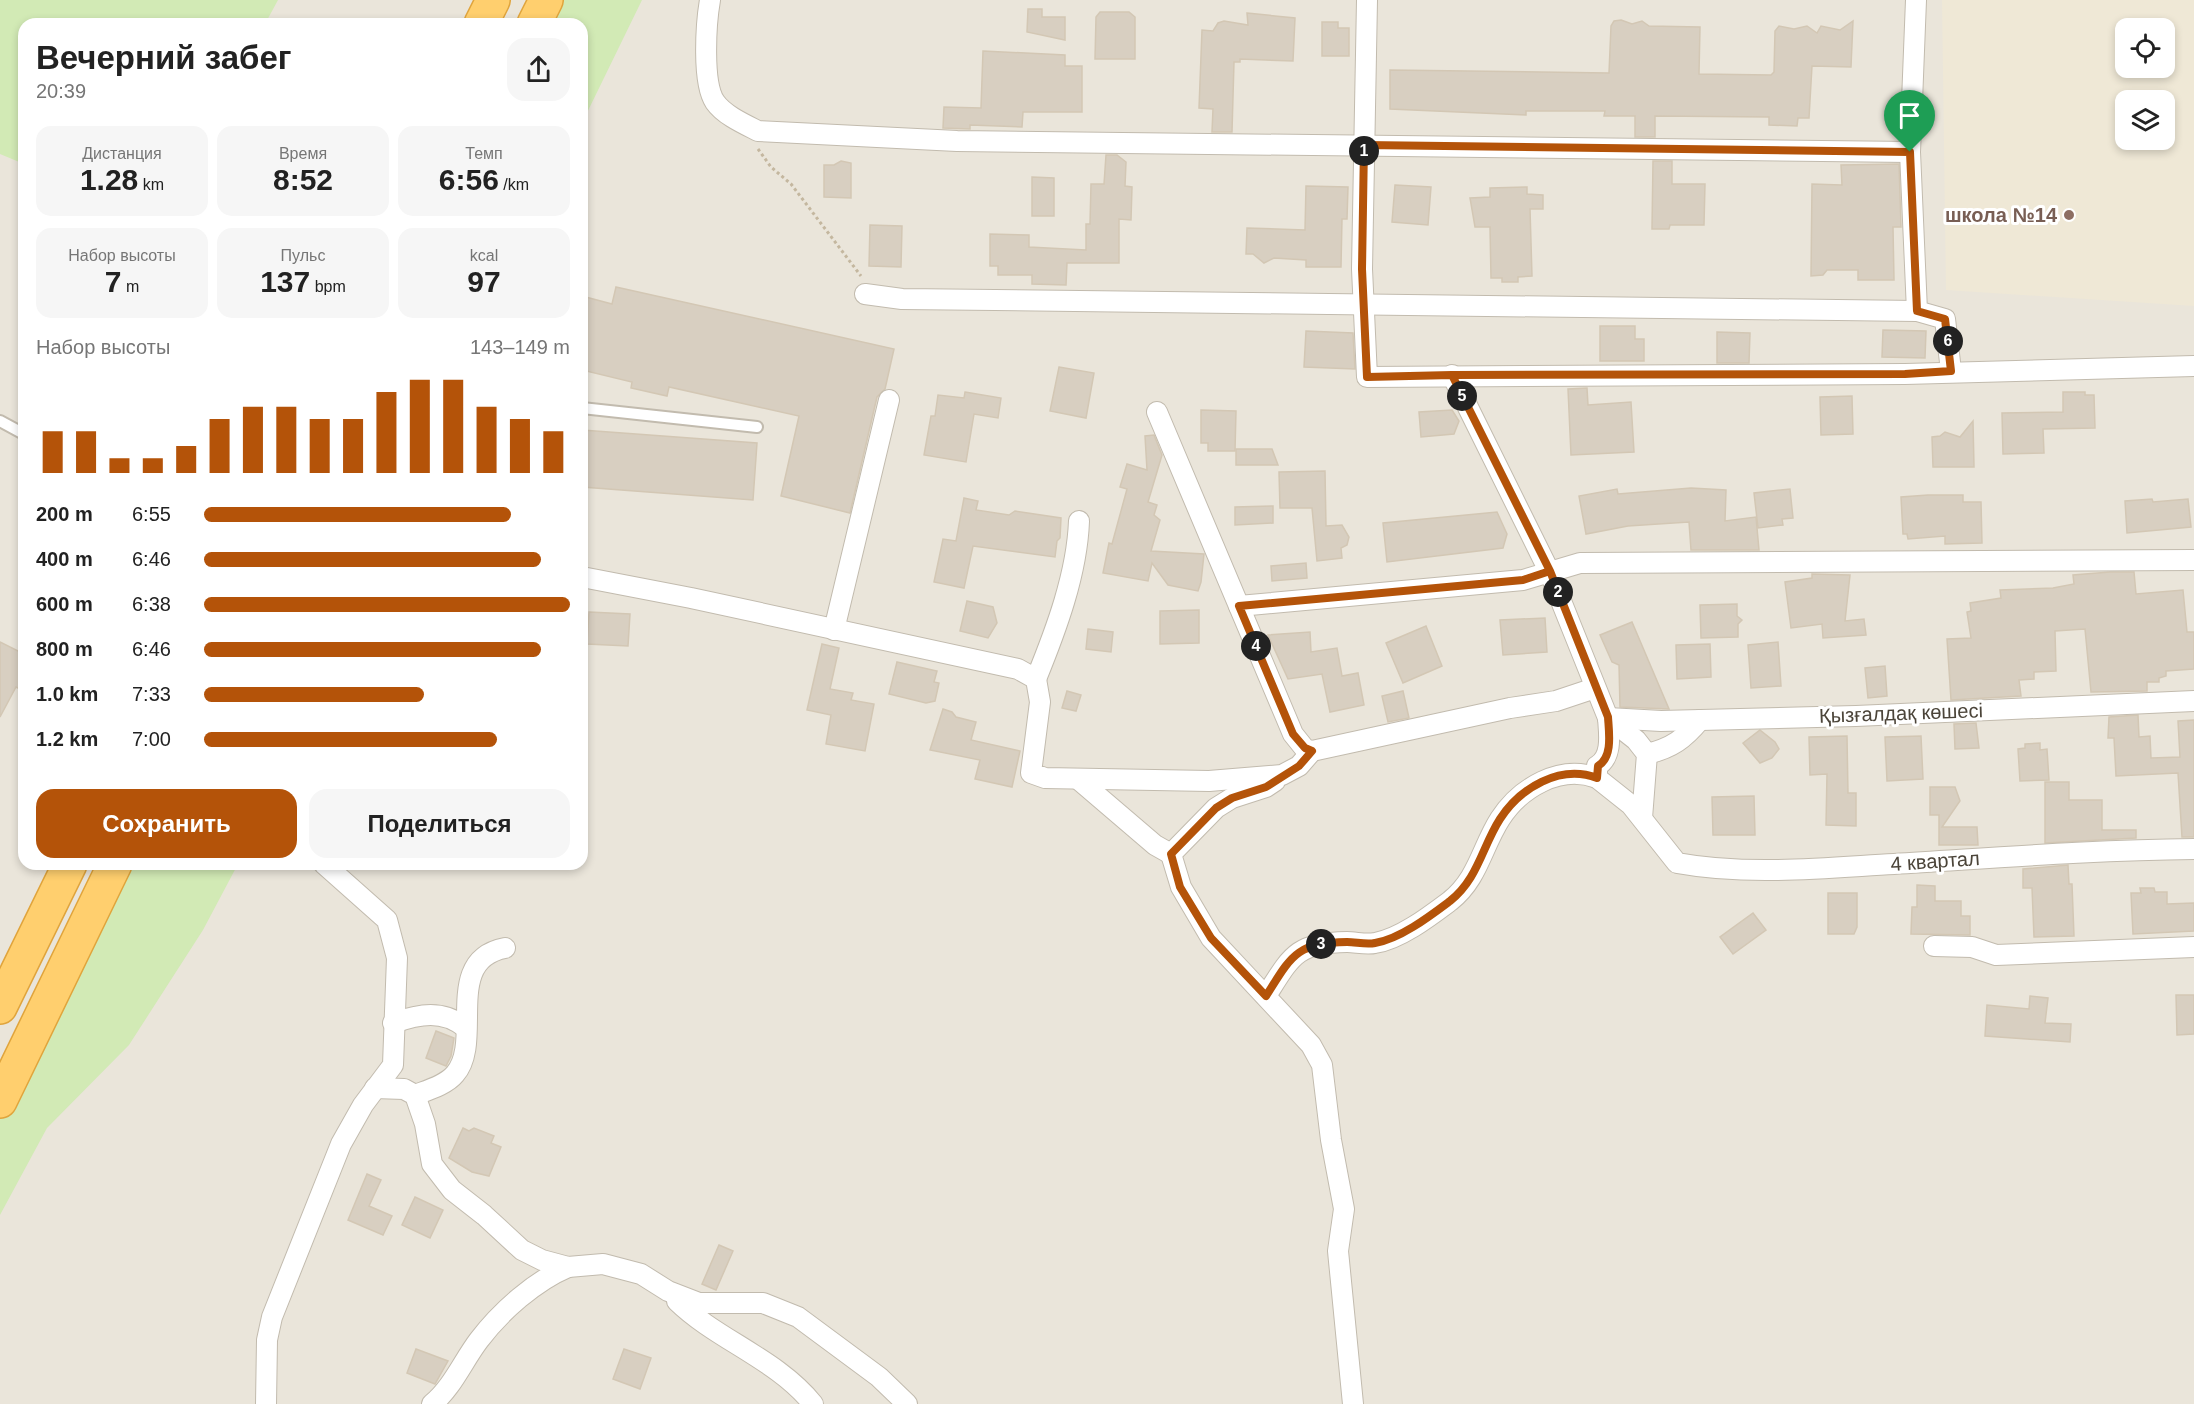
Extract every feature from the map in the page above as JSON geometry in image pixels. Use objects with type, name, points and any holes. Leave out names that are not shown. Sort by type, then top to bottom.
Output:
[{"type":"highway","points":[[537,18],[546,0]]},
{"type":"highway","points":[[0,1007],[67,870]]},
{"type":"highway","points":[[0,1101],[113,870]]},
{"type":"street","points":[[710,0],[707,20],[707,72],[715,102],[738,121],[758,131],[957,141],[1910,152]]},
{"type":"street","points":[[1367,0],[1364,145],[1364,305],[1367,377],[1905,374],[1951,371],[2043,372],[2194,366]]},
{"type":"street","points":[[1916,0],[1910,152],[1917,311]]},
{"type":"street","points":[[869,294],[902,298],[1917,311],[1945,319],[1951,371]]},
{"type":"street","points":[[1452,375],[1550,571],[1608,717],[1610,743],[1602,763],[1598,766],[1597,778]]},
{"type":"street","points":[[834,630],[889,400]]},
{"type":"street","points":[[1156,412],[1293,734],[1305,748],[1312,751],[1510,708],[1556,701],[1595,688]]},
{"type":"street","points":[[1079,521],[1078,547],[1050,647],[1036,679],[1040,702],[1031,773],[1045,778],[1079,780],[1209,781],[1282,775]]},
{"type":"street","points":[[1239,606],[1523,580],[1580,563],[2194,560]]},
{"type":"street","points":[[588,578],[692,598],[1018,669],[1036,679]]},
{"type":"street","name":"Қызғалдақ көшесі","points":[[1608,717],[1700,720],[2194,701]]},
{"type":"street","points":[[1608,717],[1636,740],[1647,754],[1642,818]]},
{"type":"street","points":[[1647,754],[1669,749],[1684,738],[1700,720]]},
{"type":"street","points":[[1171,854],[1216,808],[1232,798],[1266,787],[1299,766],[1312,751]]},
{"type":"street","points":[[1266,996],[1293,956],[1305,948],[1325,943],[1373,944],[1387,940],[1451,900],[1469,882],[1480,864],[1498,821],[1511,803],[1549,777],[1584,773],[1597,778],[1631,805],[1642,818]]},
{"type":"street","points":[[1079,780],[1155,845],[1171,854],[1180,887],[1211,938],[1311,1045],[1322,1065],[1333,1150],[1344,1209],[1338,1251],[1353,1404]]},
{"type":"street","name":"4 квартал","points":[[1642,818],[1677,862],[1705,868],[1800,870],[2111,850],[2194,849]]},
{"type":"street","points":[[266,1404],[267,1340],[272,1317],[341,1144],[375,1088],[393,1065],[397,958],[387,920],[331,870]]},
{"type":"street","points":[[1934,946],[1972,947],[1996,955],[2194,947]]},
{"type":"street","points":[[415,1095],[435,1088],[455,1074],[468,1040],[466,1028],[471,975],[492,951],[505,948]]},
{"type":"street","points":[[393,1023],[413,1016],[436,1014],[454,1018],[466,1028]]},
{"type":"street","points":[[375,1088],[404,1089],[415,1095],[426,1124],[432,1164],[452,1190],[484,1215],[522,1250],[542,1260],[568,1267]]},
{"type":"street","points":[[432,1404],[445,1391],[480,1339],[508,1310],[549,1275],[568,1267],[603,1264],[641,1274],[668,1291],[699,1303],[763,1303],[798,1317],[879,1377],[907,1404]]},
{"type":"street","points":[[668,1291],[689,1312],[743,1347],[813,1404]]},
{"type":"lane","points":[[588,409],[757,427]]},
{"type":"lane","points":[[0,420],[18,430]]},
{"type":"path","points":[[758,131],[758,152],[790,184],[869,294]]},
{"type":"shaded area","points":[[52,0],[2194,0],[2194,1404],[0,1404],[0,22]]},
{"type":"shaded area","name":"школа №14","points":[[1942,0],[2194,0],[2194,306],[1946,290]]},
{"type":"green space","points":[[0,0],[278,0],[268,18],[18,18],[18,162],[0,154]]},
{"type":"green space","points":[[557,0],[642,0],[588,111],[588,18],[547,18]]},
{"type":"green space","points":[[121,870],[235,870],[203,930],[129,1045],[47,1128],[0,1215],[0,1118]]},
{"type":"building","points":[[1028,9],[1042,9],[1042,17],[1065,17],[1065,40],[1027,32]]},
{"type":"building","points":[[1100,12],[1129,12],[1135,17],[1135,59],[1095,59],[1096,17]]},
{"type":"building","points":[[1247,13],[1295,18],[1293,61],[1240,59],[1240,62],[1234,62],[1232,132],[1212,132],[1213,109],[1199,108],[1202,30],[1213,31],[1218,23],[1224,21],[1248,25]]},
{"type":"building","points":[[1621,20],[1632,24],[1642,21],[1649,26],[1700,27],[1699,74],[1771,75],[1774,72],[1775,31],[1779,26],[1794,29],[1807,26],[1817,33],[1821,26],[1840,30],[1853,21],[1851,67],[1812,66],[1809,118],[1798,118],[1797,126],[1769,125],[1769,117],[1655,116],[1655,137],[1635,137],[1635,116],[1604,116],[1605,111],[1526,111],[1526,115],[1390,109],[1390,70],[1609,73],[1611,26],[1614,21]]},
{"type":"building","points":[[1322,22],[1338,22],[1338,28],[1349,28],[1349,56],[1322,56]]},
{"type":"building","points":[[983,51],[1065,55],[1065,66],[1082,66],[1082,112],[1023,112],[1022,127],[970,125],[970,129],[943,128],[944,107],[981,108]]},
{"type":"building","points":[[1106,155],[1117,155],[1126,162],[1125,186],[1132,187],[1131,220],[1119,219],[1119,263],[1067,263],[1066,285],[1032,284],[1032,275],[998,275],[998,266],[990,266],[990,234],[1029,235],[1029,247],[1086,250],[1086,224],[1090,224],[1091,184],[1104,184]]},
{"type":"building","points":[[841,161],[851,163],[851,198],[824,197],[824,165],[834,165]]},
{"type":"building","points":[[1653,161],[1672,161],[1672,184],[1705,184],[1704,225],[1670,225],[1669,229],[1652,229]]},
{"type":"building","points":[[1899,164],[1901,227],[1893,227],[1894,280],[1858,280],[1858,270],[1827,270],[1823,275],[1811,276],[1812,184],[1842,185],[1841,165]]},
{"type":"building","points":[[1032,177],[1054,178],[1054,216],[1032,216]]},
{"type":"building","points":[[1395,185],[1431,187],[1428,225],[1392,222]]},
{"type":"building","points":[[1306,186],[1348,187],[1347,219],[1342,219],[1341,267],[1306,267],[1306,260],[1274,258],[1264,263],[1253,254],[1246,254],[1247,228],[1305,230]]},
{"type":"building","points":[[1527,187],[1527,194],[1543,195],[1543,209],[1530,209],[1532,276],[1518,277],[1518,282],[1502,282],[1502,278],[1491,278],[1490,227],[1475,227],[1470,198],[1490,197],[1490,188]]},
{"type":"building","points":[[870,225],[902,226],[901,267],[869,266]]},
{"type":"building","points":[[616,287],[894,349],[885,389],[877,397],[850,513],[781,496],[799,416],[669,387],[667,396],[631,388],[632,382],[588,371],[588,298],[612,304]]},
{"type":"building","points":[[1600,326],[1635,326],[1635,339],[1644,339],[1644,361],[1600,361]]},
{"type":"building","points":[[1883,330],[1926,331],[1925,358],[1882,357]]},
{"type":"building","points":[[1306,331],[1353,333],[1355,369],[1304,367]]},
{"type":"building","points":[[1717,332],[1750,333],[1749,363],[1717,363]]},
{"type":"building","points":[[1059,367],[1094,373],[1086,418],[1050,411]]},
{"type":"building","points":[[1587,388],[1588,405],[1631,402],[1634,452],[1571,455],[1568,389]]},
{"type":"building","points":[[965,392],[1001,398],[998,418],[974,414],[966,462],[924,455],[931,416],[935,416],[938,395],[964,398]]},
{"type":"building","points":[[2063,392],[2085,392],[2085,395],[2094,395],[2095,428],[2043,429],[2044,453],[2003,454],[2002,413],[2063,412]]},
{"type":"building","points":[[1852,396],[1853,434],[1821,435],[1820,397]]},
{"type":"building","points":[[1201,410],[1236,411],[1235,451],[1208,451],[1208,443],[1201,443]]},
{"type":"building","points":[[1452,410],[1459,421],[1454,434],[1421,437],[1419,412]]},
{"type":"building","points":[[1973,421],[1974,467],[1933,467],[1932,437],[1940,436],[1945,432],[1960,437]]},
{"type":"building","points":[[588,430],[757,443],[753,500],[588,487]]},
{"type":"building","points":[[1154,435],[1162,455],[1148,502],[1157,505],[1154,515],[1160,520],[1151,551],[1204,554],[1198,591],[1168,585],[1152,563],[1148,581],[1103,573],[1109,543],[1112,544],[1127,489],[1120,487],[1127,464],[1147,470],[1145,436]]},
{"type":"building","points":[[1236,449],[1272,449],[1278,465],[1236,465]]},
{"type":"building","points":[[1325,471],[1326,526],[1342,525],[1349,537],[1347,545],[1341,548],[1342,558],[1317,561],[1312,508],[1280,508],[1279,472]]},
{"type":"building","points":[[1691,488],[1726,490],[1725,521],[1756,517],[1759,550],[1691,550],[1689,522],[1628,526],[1586,534],[1579,496],[1617,489],[1618,494]]},
{"type":"building","points":[[1790,489],[1793,518],[1782,519],[1783,525],[1758,528],[1754,493]]},
{"type":"building","points":[[1963,495],[1963,502],[1981,502],[1982,543],[1945,544],[1945,536],[1908,539],[1907,534],[1903,534],[1901,497]]},
{"type":"building","points":[[964,498],[978,501],[976,510],[1009,515],[1015,511],[1061,518],[1060,538],[1057,541],[1055,557],[973,546],[964,588],[934,582],[943,539],[956,541]]},
{"type":"building","points":[[2152,499],[2153,502],[2188,499],[2191,527],[2127,533],[2125,501]]},
{"type":"building","points":[[1273,506],[1273,523],[1235,525],[1235,507]]},
{"type":"building","points":[[1497,512],[1507,534],[1503,548],[1387,562],[1383,523]]},
{"type":"building","points":[[1306,563],[1307,578],[1272,581],[1271,566]]},
{"type":"building","points":[[2134,572],[2136,594],[2183,590],[2187,632],[2194,632],[2194,669],[2166,671],[2166,676],[2159,678],[2159,682],[2147,682],[2147,691],[2091,692],[2085,629],[2055,631],[2056,671],[2034,672],[2034,679],[2019,680],[2021,696],[1951,700],[1947,639],[1971,638],[1967,612],[1971,611],[1970,603],[2001,598],[2000,590],[2053,588],[2074,584],[2073,575]]},
{"type":"building","points":[[1812,574],[1850,575],[1845,621],[1864,619],[1866,635],[1823,638],[1822,624],[1791,628],[1785,582],[1812,578]]},
{"type":"building","points":[[967,601],[993,607],[997,623],[988,638],[960,631]]},
{"type":"building","points":[[1737,604],[1737,616],[1742,620],[1738,624],[1738,637],[1701,638],[1700,605]]},
{"type":"building","points":[[1199,610],[1199,643],[1160,644],[1160,611]]},
{"type":"building","points":[[589,612],[630,614],[628,646],[588,644]]},
{"type":"building","points":[[1545,618],[1547,652],[1503,655],[1500,620]]},
{"type":"building","points":[[1632,622],[1669,709],[1620,707],[1619,665],[1612,662],[1600,635]]},
{"type":"building","points":[[1426,626],[1442,666],[1403,683],[1386,643]]},
{"type":"building","points":[[1088,629],[1113,632],[1111,652],[1086,649]]},
{"type":"building","points":[[1310,632],[1311,652],[1337,648],[1342,676],[1358,673],[1364,705],[1330,712],[1322,674],[1288,679],[1268,635]]},
{"type":"building","points":[[0,642],[18,651],[18,688],[16,687],[0,717]]},
{"type":"building","points":[[1778,642],[1781,686],[1751,688],[1748,645]]},
{"type":"building","points":[[822,644],[839,648],[830,689],[853,693],[851,700],[874,704],[865,751],[826,744],[831,715],[807,710]]},
{"type":"building","points":[[1710,644],[1711,677],[1677,679],[1676,645]]},
{"type":"building","points":[[897,662],[937,671],[934,682],[939,683],[935,701],[926,703],[889,694]]},
{"type":"building","points":[[1885,666],[1887,696],[1868,698],[1865,668]]},
{"type":"building","points":[[1067,691],[1081,695],[1076,711],[1062,708]]},
{"type":"building","points":[[1403,691],[1409,718],[1388,722],[1382,696]]},
{"type":"building","points":[[943,709],[952,712],[956,717],[976,722],[971,740],[1020,751],[1012,787],[975,779],[980,760],[930,750]]},
{"type":"building","points":[[2138,715],[2139,737],[2150,736],[2151,758],[2180,757],[2178,721],[2194,720],[2194,837],[2182,837],[2178,773],[2116,776],[2114,738],[2108,738],[2109,717]]},
{"type":"building","points":[[1976,723],[1979,748],[1955,749],[1954,724]]},
{"type":"building","points":[[1760,730],[1775,742],[1779,749],[1772,758],[1760,763],[1743,743]]},
{"type":"building","points":[[1847,736],[1848,793],[1856,793],[1856,826],[1826,825],[1827,774],[1810,775],[1809,737]]},
{"type":"building","points":[[1921,736],[1923,779],[1887,781],[1885,737]]},
{"type":"building","points":[[2040,743],[2040,750],[2047,749],[2049,780],[2020,781],[2018,749],[2025,748],[2025,744]]},
{"type":"building","points":[[2045,782],[2069,782],[2069,800],[2102,800],[2102,830],[2136,830],[2136,838],[2045,843]]},
{"type":"building","points":[[1930,787],[1955,787],[1960,801],[1942,827],[1977,827],[1978,845],[1939,845],[1939,815],[1930,815]]},
{"type":"building","points":[[1754,796],[1755,835],[1713,835],[1712,797]]},
{"type":"building","points":[[2068,865],[2069,884],[2072,884],[2074,936],[2034,937],[2032,888],[2023,888],[2023,869]]},
{"type":"building","points":[[1917,885],[1935,886],[1935,901],[1961,901],[1961,916],[1970,916],[1970,935],[1911,934],[1912,907],[1917,907]]},
{"type":"building","points":[[2140,888],[2154,888],[2155,892],[2167,892],[2167,904],[2194,903],[2194,931],[2133,934],[2131,893],[2141,893]]},
{"type":"building","points":[[1828,893],[1857,893],[1857,927],[1854,934],[1828,934]]},
{"type":"building","points":[[1753,913],[1766,930],[1733,954],[1720,937]]},
{"type":"building","points":[[2176,995],[2194,995],[2194,1034],[2177,1035]]},
{"type":"building","points":[[2030,996],[2048,998],[2045,1023],[2071,1024],[2070,1042],[1985,1036],[1987,1005],[2029,1009]]},
{"type":"building","points":[[436,1031],[454,1038],[451,1056],[446,1066],[426,1058]]},
{"type":"building","points":[[463,1128],[469,1131],[474,1128],[494,1136],[491,1143],[501,1147],[489,1176],[472,1172],[449,1158]]},
{"type":"building","points":[[367,1174],[381,1180],[369,1206],[392,1216],[383,1235],[348,1220]]},
{"type":"building","points":[[415,1197],[443,1210],[430,1238],[402,1225]]},
{"type":"building","points":[[719,1245],[733,1251],[716,1290],[702,1284]]},
{"type":"building","points":[[416,1349],[448,1361],[435,1384],[407,1373]]},
{"type":"building","points":[[624,1349],[651,1358],[640,1389],[613,1379]]},
{"type":"place","name":"школа №14","points":[[2069,215]]},
{"type":"route","points":[[1910,152],[1364,145],[1362,269],[1367,377],[1452,375],[1550,571],[1608,717],[1610,743],[1602,763],[1598,766],[1597,778],[1584,773],[1549,777],[1511,803],[1498,821],[1480,864],[1469,882],[1451,900],[1387,940],[1373,944],[1325,943],[1305,948],[1293,956],[1266,996],[1211,938],[1180,887],[1171,854],[1197,830],[1216,808],[1232,798],[1266,787],[1299,766],[1312,751],[1305,748],[1293,734],[1239,606],[1523,580],[1550,571],[1517,506],[1452,375],[1905,374],[1951,371],[1945,319],[1917,311],[1910,152]]}]
